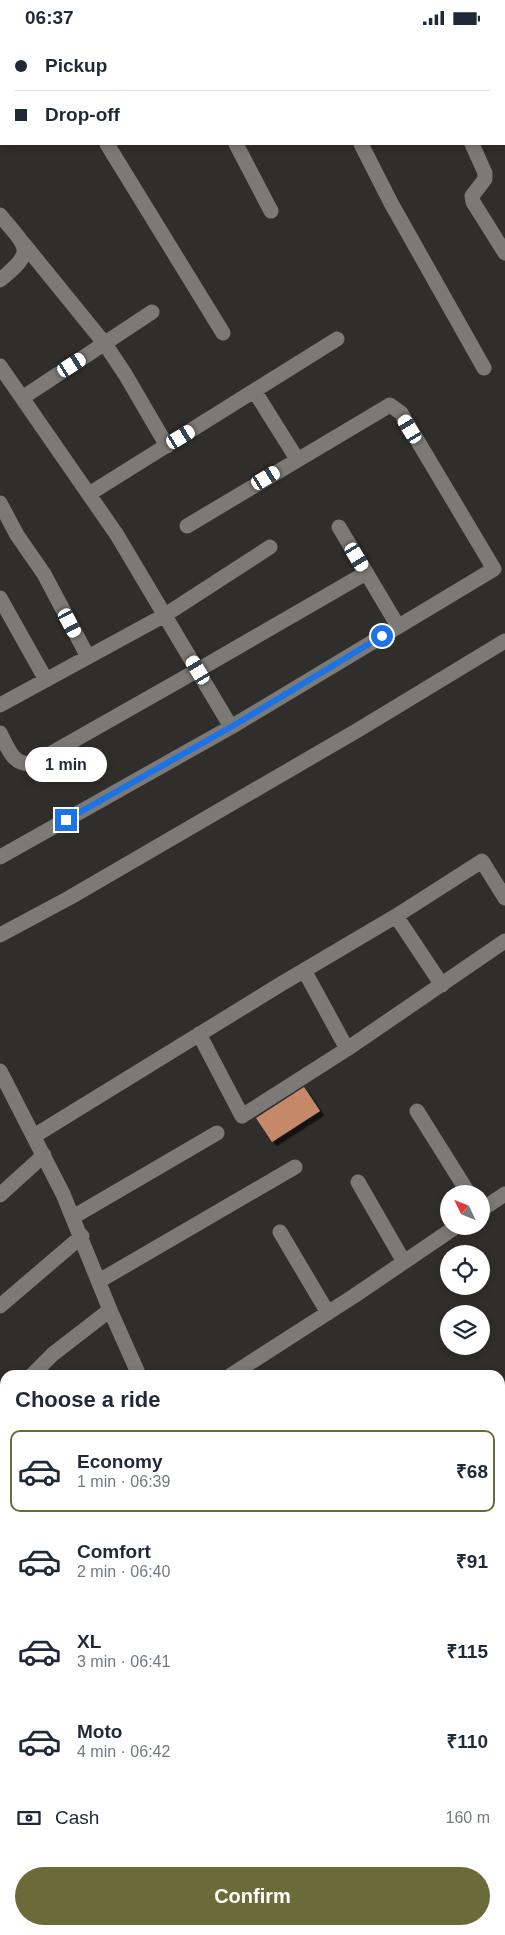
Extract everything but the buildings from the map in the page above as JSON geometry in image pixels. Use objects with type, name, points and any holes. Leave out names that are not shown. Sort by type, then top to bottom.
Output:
[{"type":"street","points":[[108,145],[223,333]]},
{"type":"street","points":[[237,145],[271,211]]},
{"type":"street","points":[[362,145],[391,203],[484,368]]},
{"type":"street","points":[[472,145],[485,173],[484,179],[472,197],[473,202],[505,253]]},
{"type":"street","points":[[0,215],[105,344],[125,374],[166,446]]},
{"type":"street","points":[[0,281],[20,264],[24,258],[23,243]]},
{"type":"street","points":[[22,398],[152,312]]},
{"type":"street","points":[[89,494],[337,339]]},
{"type":"street","points":[[0,366],[117,535],[231,727]]},
{"type":"street","points":[[255,392],[297,459]]},
{"type":"street","points":[[0,857],[231,727],[494,569],[401,413],[390,405],[187,526]]},
{"type":"street","points":[[0,503],[17,535],[44,574],[88,657]]},
{"type":"street","points":[[339,527],[398,626]]},
{"type":"street","points":[[0,705],[165,615],[270,547]]},
{"type":"street","points":[[0,733],[13,757],[25,765],[34,763],[366,573]]},
{"type":"street","points":[[0,598],[46,680]]},
{"type":"street","points":[[0,935],[69,898],[332,745],[505,641]]},
{"type":"street","points":[[34,1136],[304,970],[396,916],[482,861],[505,897]]},
{"type":"street","points":[[396,916],[442,985]]},
{"type":"street","points":[[199,1034],[242,1116],[347,1049],[505,941]]},
{"type":"street","points":[[304,970],[347,1049]]},
{"type":"street","points":[[0,1071],[4,1090],[34,1136],[82,1236],[110,1309],[137,1370]]},
{"type":"street","points":[[417,1111],[463,1185]]},
{"type":"street","points":[[73,1217],[217,1133]]},
{"type":"street","points":[[0,1195],[44,1155]]},
{"type":"street","points":[[99,1281],[295,1167]]},
{"type":"street","points":[[358,1182],[404,1262]]},
{"type":"street","points":[[490,1204],[505,1194]]},
{"type":"street","points":[[280,1232],[328,1313]]},
{"type":"street","points":[[239,1370],[444,1235]]},
{"type":"street","points":[[0,1306],[82,1236]]},
{"type":"street","points":[[37,1370],[110,1309]]},
{"type":"route","points":[[66,820],[231,727],[382,636]]}]
